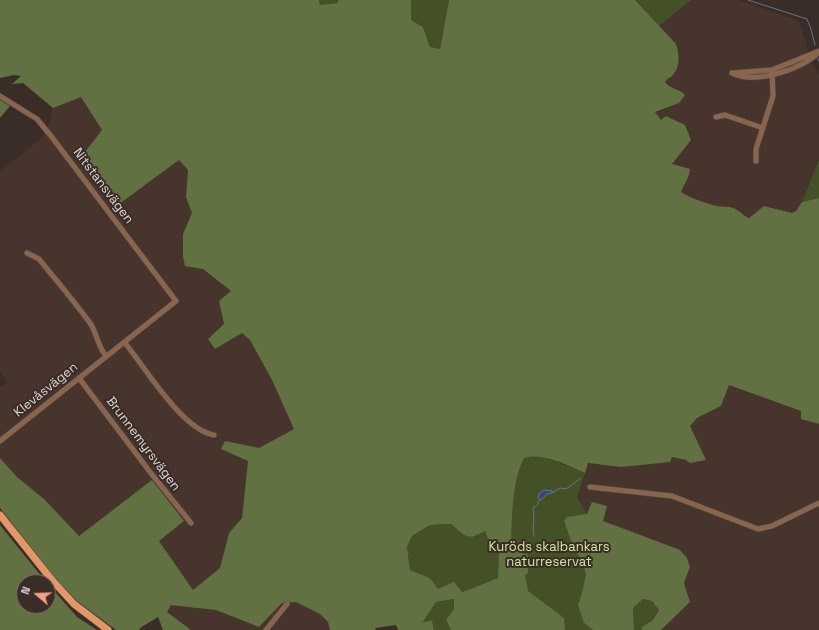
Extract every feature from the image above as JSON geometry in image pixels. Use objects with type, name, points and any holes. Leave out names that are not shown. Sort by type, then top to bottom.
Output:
[{"type":"main road","points":[[0,515],[52,580],[74,604],[108,630]]},
{"type":"street","points":[[772,72],[738,72],[732,74],[745,77],[772,72],[819,51]]},
{"type":"street","points":[[756,160],[756,149],[773,96],[772,72]]},
{"type":"street","name":"Nitstansvägen","points":[[0,96],[37,120],[51,136],[176,301]]},
{"type":"street","points":[[716,117],[725,115],[763,128]]},
{"type":"street","points":[[27,253],[38,259],[91,324],[102,351],[106,356]]},
{"type":"street","name":"Klevåsvägen","points":[[0,441],[176,301]]},
{"type":"street","points":[[125,343],[180,413],[194,426],[214,435]]},
{"type":"street","name":"Brunnemyrsvägen","points":[[79,378],[150,472],[191,523]]},
{"type":"street","points":[[590,487],[672,496],[758,529],[772,526],[819,503]]},
{"type":"street","points":[[266,630],[287,604]]},
{"type":"shaded area","points":[[691,0],[738,0],[799,21],[811,62],[819,74],[819,160],[817,161],[802,202],[796,211],[792,213],[764,206],[749,218],[744,216],[739,211],[706,203],[688,197],[681,192],[689,175],[672,164],[685,125],[666,116],[661,120],[655,112],[664,110],[682,92],[667,85],[665,82],[668,78],[676,44],[659,26]]},
{"type":"shaded area","points":[[81,96],[102,130],[119,205],[179,160],[188,170],[186,197],[192,213],[183,234],[203,269],[231,291],[219,301],[224,324],[242,333],[250,340],[272,380],[294,429],[259,448],[221,449],[248,461],[242,518],[229,533],[220,568],[193,590],[159,541],[184,521],[152,481],[79,536],[44,499],[17,477],[0,458],[0,387],[7,382],[0,372],[0,171],[41,139],[49,124],[53,108]]},
{"type":"shaded area","points":[[729,385],[801,411],[801,419],[819,424],[819,630],[661,630],[690,602],[684,583],[690,567],[587,514],[577,497],[588,463],[621,467],[672,457],[686,460],[706,460],[690,426],[697,418],[721,406]]},
{"type":"shaded area","points":[[296,602],[320,614],[328,622],[330,630],[191,630],[166,612],[171,604],[216,610],[259,627],[282,603]]},
{"type":"green space","points":[[0,0],[319,0],[320,5],[338,3],[338,0],[411,0],[411,20],[423,27],[430,47],[440,49],[449,0],[635,0],[676,44],[677,48],[677,69],[665,82],[685,95],[679,103],[655,112],[661,120],[666,116],[685,125],[691,140],[672,164],[690,169],[689,175],[681,192],[703,202],[735,209],[749,218],[764,206],[792,213],[796,211],[802,202],[819,198],[819,424],[801,419],[801,411],[729,385],[721,406],[697,418],[690,426],[706,460],[690,463],[686,460],[672,457],[670,462],[621,467],[588,463],[585,473],[548,458],[524,458],[514,490],[511,549],[528,555],[528,573],[525,575],[528,591],[564,618],[565,630],[451,630],[446,620],[454,609],[454,599],[436,602],[422,623],[432,620],[434,630],[398,630],[396,625],[376,628],[375,630],[330,630],[328,622],[320,614],[296,602],[282,603],[259,627],[216,610],[171,605],[167,612],[191,630],[163,630],[158,617],[139,630],[116,630],[77,601],[56,579],[56,574],[52,574],[0,508],[0,458],[17,477],[44,499],[79,536],[152,480],[184,521],[159,541],[193,590],[220,568],[229,533],[242,518],[248,461],[221,449],[225,441],[259,448],[294,429],[272,380],[250,340],[242,333],[215,349],[208,339],[224,324],[219,301],[231,291],[203,269],[185,266],[183,257],[183,234],[192,213],[186,197],[188,170],[179,160],[118,205],[82,156],[102,130],[81,97],[53,108],[23,83],[12,84],[21,76],[14,75],[0,78]],"holes":[[[451,524],[464,535],[472,537],[485,531],[489,542],[499,546],[498,578],[462,592],[454,582],[438,589],[430,578],[410,570],[407,547],[412,536],[430,525]]]},
{"type":"green space","points":[[319,0],[338,0],[338,3],[320,5]]},
{"type":"green space","points":[[411,0],[449,0],[440,49],[430,47],[423,27],[411,20]]},
{"type":"green space","points":[[635,0],[691,0],[659,26]]},
{"type":"green space","points":[[0,100],[10,106],[0,118]]},
{"type":"green space","points":[[819,160],[819,198],[802,202],[818,161]]},
{"type":"green space","name":"Kuröds skalbankars naturreservat","points":[[516,436],[563,464],[585,473],[577,497],[587,514],[580,516],[591,551],[584,623],[593,630],[565,630],[564,626],[514,599],[498,466]]},
{"type":"green space","points":[[592,502],[607,506],[603,521],[680,550],[687,558],[690,567],[684,583],[690,602],[661,630],[642,630],[642,627],[653,620],[659,610],[652,601],[643,599],[633,608],[634,630],[593,630],[584,623],[578,605],[586,574],[582,561],[573,546],[564,521],[567,517],[587,514]]},
{"type":"green space","points":[[451,524],[464,535],[485,531],[489,542],[499,546],[498,578],[461,592],[438,589],[430,578],[410,570],[407,547],[412,536],[430,525]]},
{"type":"green space","points":[[0,525],[40,574],[16,574],[16,614],[56,614],[56,593],[77,617],[97,630],[0,630]]},
{"type":"green space","points":[[455,599],[454,609],[446,620],[451,630],[434,630],[432,620],[421,624],[436,602]]},
{"type":"green space","points":[[643,599],[652,601],[659,610],[653,620],[642,627],[642,630],[634,630],[633,608]]},
{"type":"water","points":[[545,490],[552,491],[552,493],[547,494],[541,500],[538,498],[539,494]]},
{"type":"waterway","points":[[748,0],[807,19],[815,45]]},
{"type":"waterway","points":[[817,57],[819,61]]},
{"type":"waterway","points":[[552,493],[560,488],[566,489],[581,478]]},
{"type":"waterway","points":[[534,536],[533,508],[537,505],[540,499]]}]
